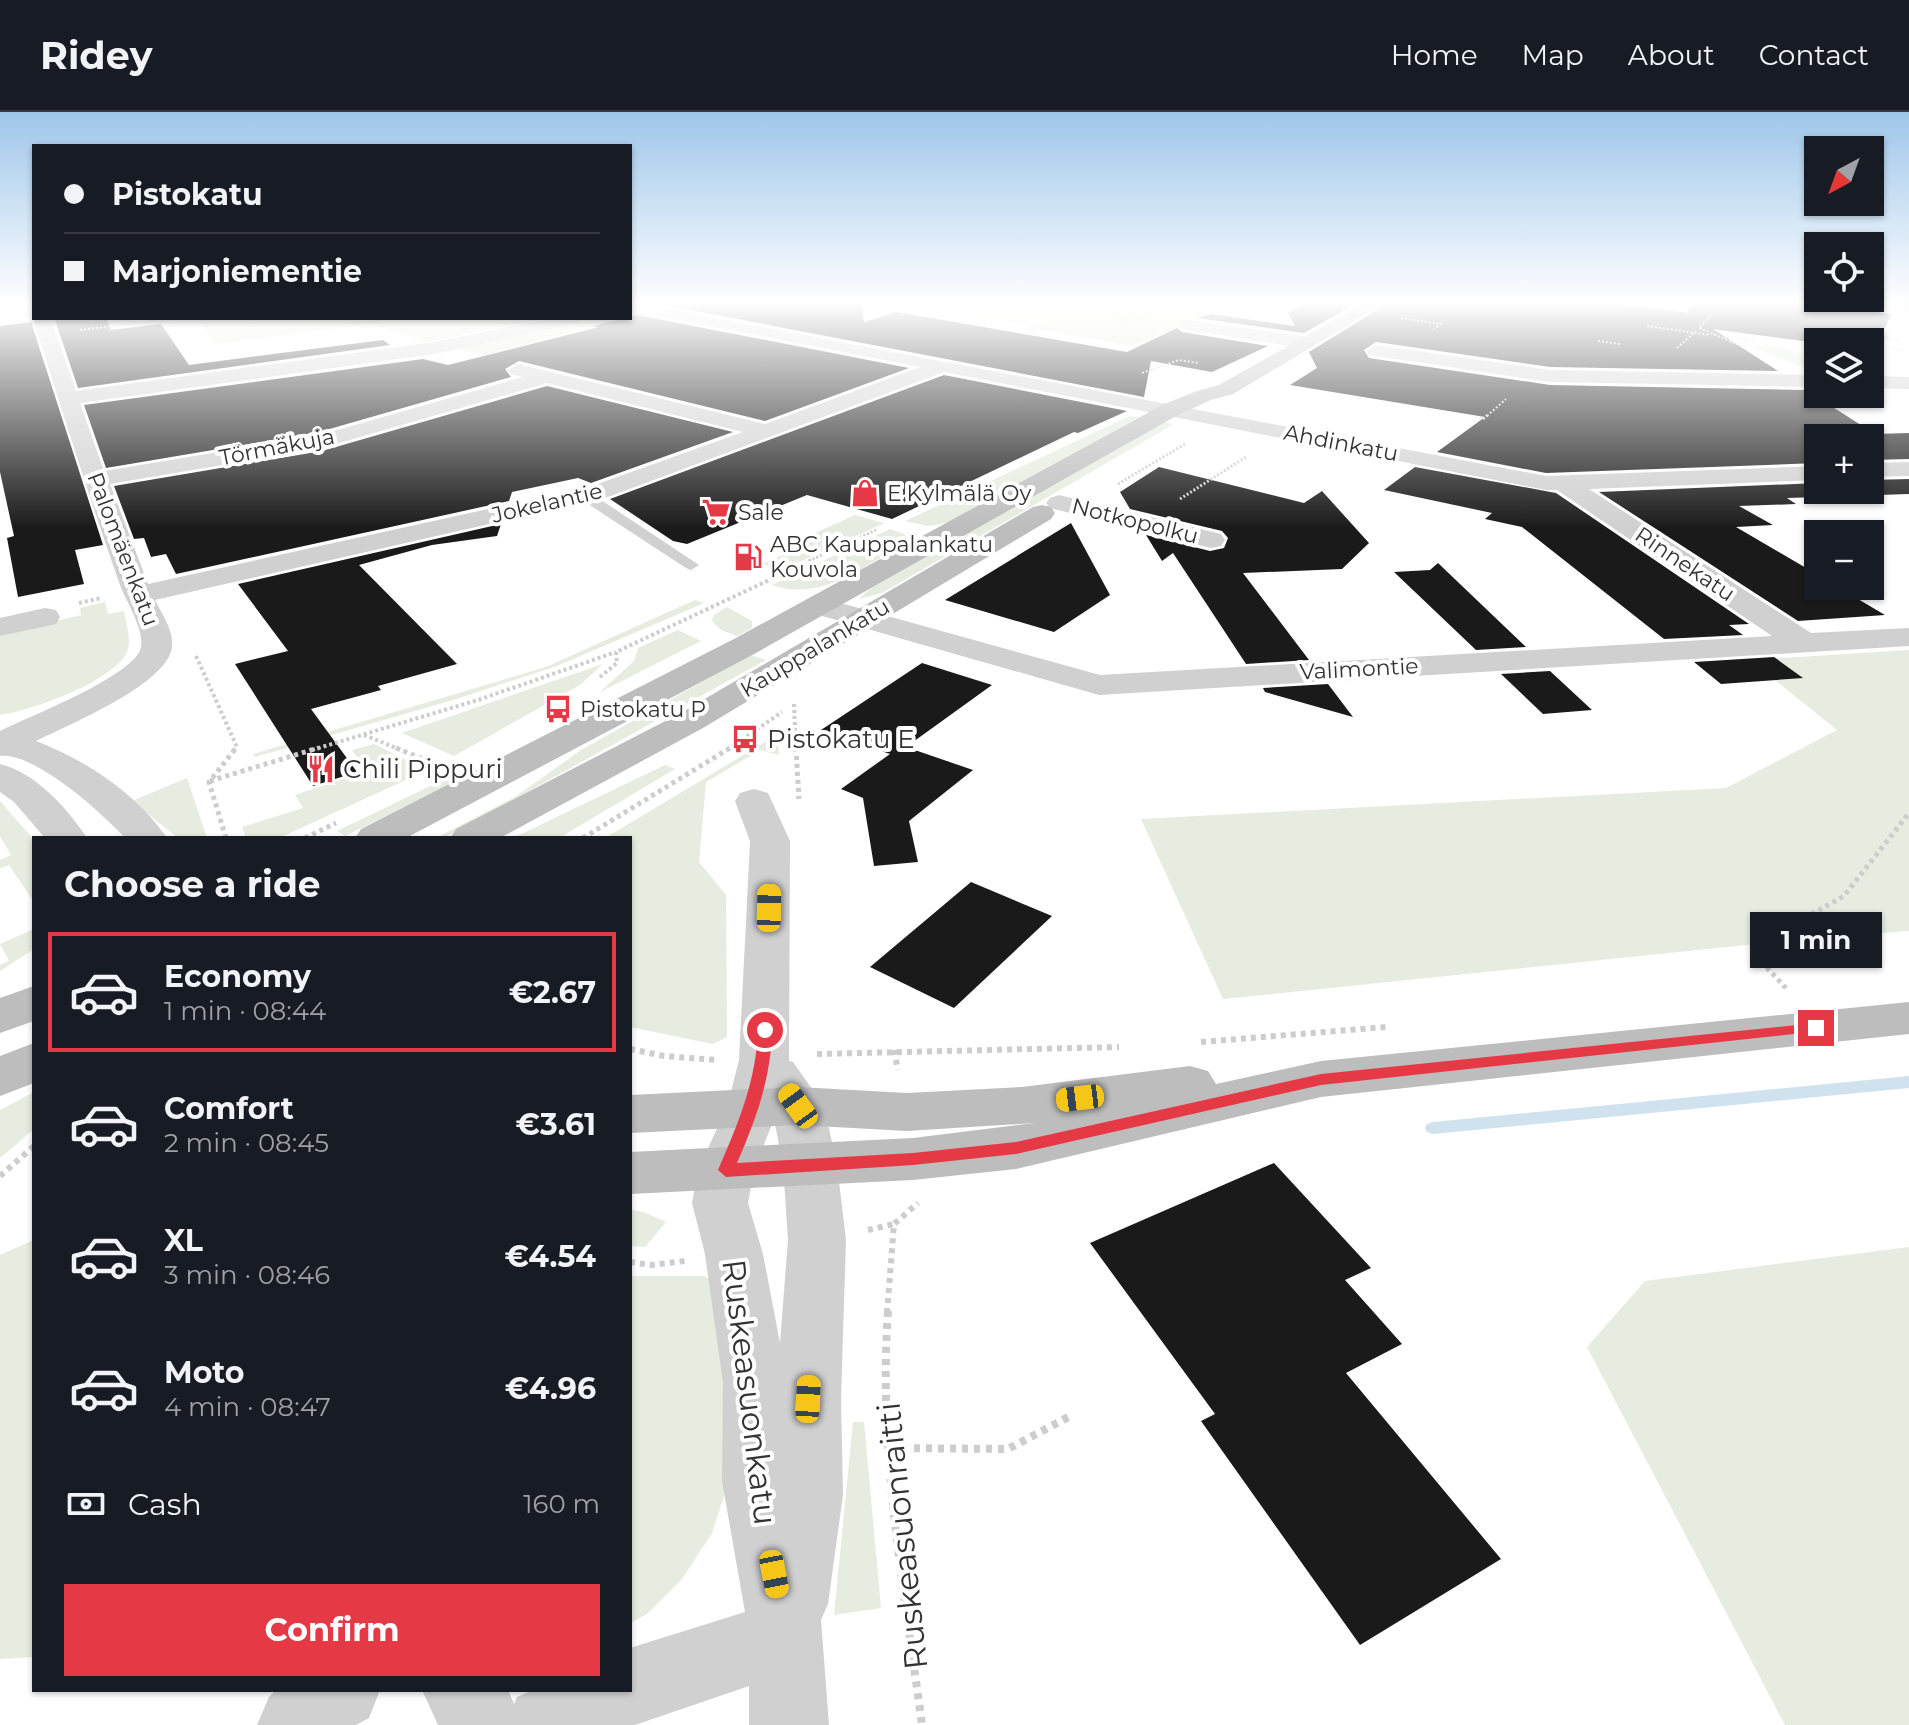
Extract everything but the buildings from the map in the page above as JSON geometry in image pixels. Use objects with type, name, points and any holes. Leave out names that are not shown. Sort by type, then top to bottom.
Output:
[{"type":"main road","name":"Kauppalankatu","points":[[379,836],[1171,423],[1204,395],[1226,390],[1248,377]]},
{"type":"main road","name":"Kauppalankatu","points":[[1171,423],[1203,417],[1227,399],[1226,390]]},
{"type":"main road","name":"Kauppalankatu","points":[[474,836],[677,729],[1089,485]]},
{"type":"main road","points":[[0,1017],[32,1003]]},
{"type":"main road","points":[[632,1114],[775,1092],[1016,1148],[1321,1079],[1909,1018]]},
{"type":"main road","points":[[0,1078],[32,1062]]},
{"type":"main road","points":[[632,1173],[726,1170],[775,1092]]},
{"type":"street","name":"Palomäenkatu","points":[[1,752],[140,671],[153,658],[157,645],[155,631],[138,595],[62,377]]},
{"type":"street","points":[[69,398],[220,377]]},
{"type":"street","name":"Törmäkuja","points":[[98,479],[322,441],[545,377]]},
{"type":"street","points":[[547,377],[767,431]]},
{"type":"street","name":"Jokelantie","points":[[138,595],[627,483],[912,377]]},
{"type":"street","points":[[988,377],[1171,423]]},
{"type":"street","points":[[1618,377],[1804,381]]},
{"type":"street","points":[[1884,382],[1909,383]]},
{"type":"street","name":"Ahdinkatu","points":[[1203,417],[1566,485],[1804,474]]},
{"type":"street","points":[[1884,470],[1909,469]]},
{"type":"street","name":"Rinnekatu","points":[[1566,485],[1804,643]]},
{"type":"street","name":"Notkopolku","points":[[1059,503],[1211,540]]},
{"type":"street","name":"Valimontie","points":[[819,606],[1099,685],[1909,637]]},
{"type":"street","points":[[0,627],[45,617]]},
{"type":"street","points":[[1,752],[28,794],[65,836]]},
{"type":"street","points":[[1,752],[65,766],[124,813],[145,836]]},
{"type":"street","points":[[754,801],[770,841],[775,1092]]},
{"type":"street","name":"Ruskeasuonkatu","points":[[775,1092],[726,1170],[720,1203],[734,1254],[755,1383],[756,1481],[787,1636]]},
{"type":"street","name":"Ruskeasuonkatu","points":[[775,1092],[817,1240],[808,1399],[808,1495],[787,1636],[789,1725]]},
{"type":"street","points":[[632,1686],[787,1636]]},
{"type":"street","points":[[297,1725],[338,1692]]},
{"type":"street","points":[[462,1692],[479,1715],[481,1725]]},
{"type":"street","points":[[545,1725],[619,1692]]},
{"type":"lane","points":[[584,495],[691,565]]},
{"type":"path","points":[[1181,499],[1252,454]]},
{"type":"path","points":[[717,603],[765,581]]},
{"type":"path","points":[[192,647],[237,747],[209,782]]},
{"type":"path","points":[[209,782],[616,652]]},
{"type":"path","points":[[364,735],[447,768]]},
{"type":"path","points":[[209,782],[225,836]]},
{"type":"path","points":[[1786,988],[1768,969],[1765,956],[1780,932],[1844,896],[1909,813]]},
{"type":"path","points":[[1771,989],[1801,986]]},
{"type":"path","points":[[1198,1042],[1401,1025]]},
{"type":"path","points":[[632,1049],[664,1056],[775,1092],[1135,1047]]},
{"type":"path","points":[[0,1176],[32,1148]]},
{"type":"path","points":[[853,1234],[894,1224],[922,1200]]},
{"type":"path","name":"Ruskeasuonraitti","points":[[894,1224],[885,1347],[892,1500],[922,1725]]},
{"type":"path","points":[[632,1262],[651,1265],[699,1259]]},
{"type":"path","points":[[890,1448],[1008,1449],[1072,1415]]},
{"type":"shaded area","points":[[1130,416],[1139,417],[947,523],[928,526],[905,521]]},
{"type":"shaded area","points":[[1164,422],[1174,424],[882,593],[859,599],[870,589]]},
{"type":"shaded area","points":[[855,515],[884,523],[782,570],[762,564],[810,543],[802,539]]},
{"type":"shaded area","points":[[890,529],[904,534],[909,540],[861,570],[827,585],[809,589],[772,585]]},
{"type":"shaded area","points":[[695,600],[704,603],[557,666],[453,700],[255,757],[253,754],[546,667]]},
{"type":"shaded area","points":[[105,602],[108,614],[124,611],[129,645],[121,661],[72,692],[0,715],[0,634],[81,615],[80,608]]},
{"type":"shaded area","points":[[727,607],[752,621],[752,628],[737,636],[721,630],[712,621],[714,615]]},
{"type":"shaded area","points":[[678,630],[701,641],[600,692],[634,661],[638,648]]},
{"type":"shaded area","points":[[1909,650],[1909,931],[1223,999],[1141,819],[1726,788],[1837,730],[1750,660]]},
{"type":"shaded area","points":[[750,655],[766,660],[448,836],[440,836],[515,797],[581,750]]},
{"type":"shaded area","points":[[603,664],[580,685],[454,756],[402,733]]},
{"type":"shaded area","points":[[777,735],[779,755],[760,750],[706,782],[699,862],[726,895],[727,1037],[713,1044],[632,1027],[632,836],[608,836]]},
{"type":"shaded area","points":[[374,744],[422,768],[419,774],[283,836],[245,836],[242,827],[303,808],[295,795],[367,771],[352,750]]},
{"type":"shaded area","points":[[665,765],[675,769],[562,836],[517,836]]},
{"type":"shaded area","points":[[187,778],[206,836],[176,836],[132,801]]},
{"type":"shaded area","points":[[445,779],[453,783],[345,836],[337,831]]},
{"type":"shaded area","points":[[0,801],[32,838],[32,899],[9,865],[0,868],[0,860],[11,855],[0,836]]},
{"type":"shaded area","points":[[32,930],[32,950],[0,971],[0,965],[9,961],[0,944]]},
{"type":"shaded area","points":[[32,1093],[32,1131],[0,1158],[0,1110]]},
{"type":"shaded area","points":[[632,1210],[666,1222],[645,1247],[632,1246]]},
{"type":"shaded area","points":[[32,1241],[32,1657],[0,1659],[0,1255]]},
{"type":"shaded area","points":[[1909,1247],[1909,1725],[1785,1725],[1587,1347],[1645,1281]]},
{"type":"shaded area","points":[[632,1276],[704,1276],[720,1285],[732,1471],[712,1533],[682,1579],[647,1614],[632,1622]]},
{"type":"shaded area","points":[[853,1422],[864,1422],[881,1608],[834,1615]]},
{"type":"waterway","points":[[1433,1128],[1909,1082]]},
{"type":"place","name":"E.Kylmälä Oy","points":[[865,493]]},
{"type":"place","name":"Sale","points":[[716,512]]},
{"type":"place","name":"ABC Kauppalankatu Kouvola","points":[[748,557]]},
{"type":"place","name":"Pistokatu P","points":[[558,709]]},
{"type":"place","name":"Pistokatu E","points":[[745,739]]},
{"type":"place","name":"Chili Pippuri","points":[[321,769]]},
{"type":"route","points":[[765,1030],[764,1060],[753,1107],[726,1170],[913,1159],[1016,1148],[1321,1079],[1816,1028]]}]
